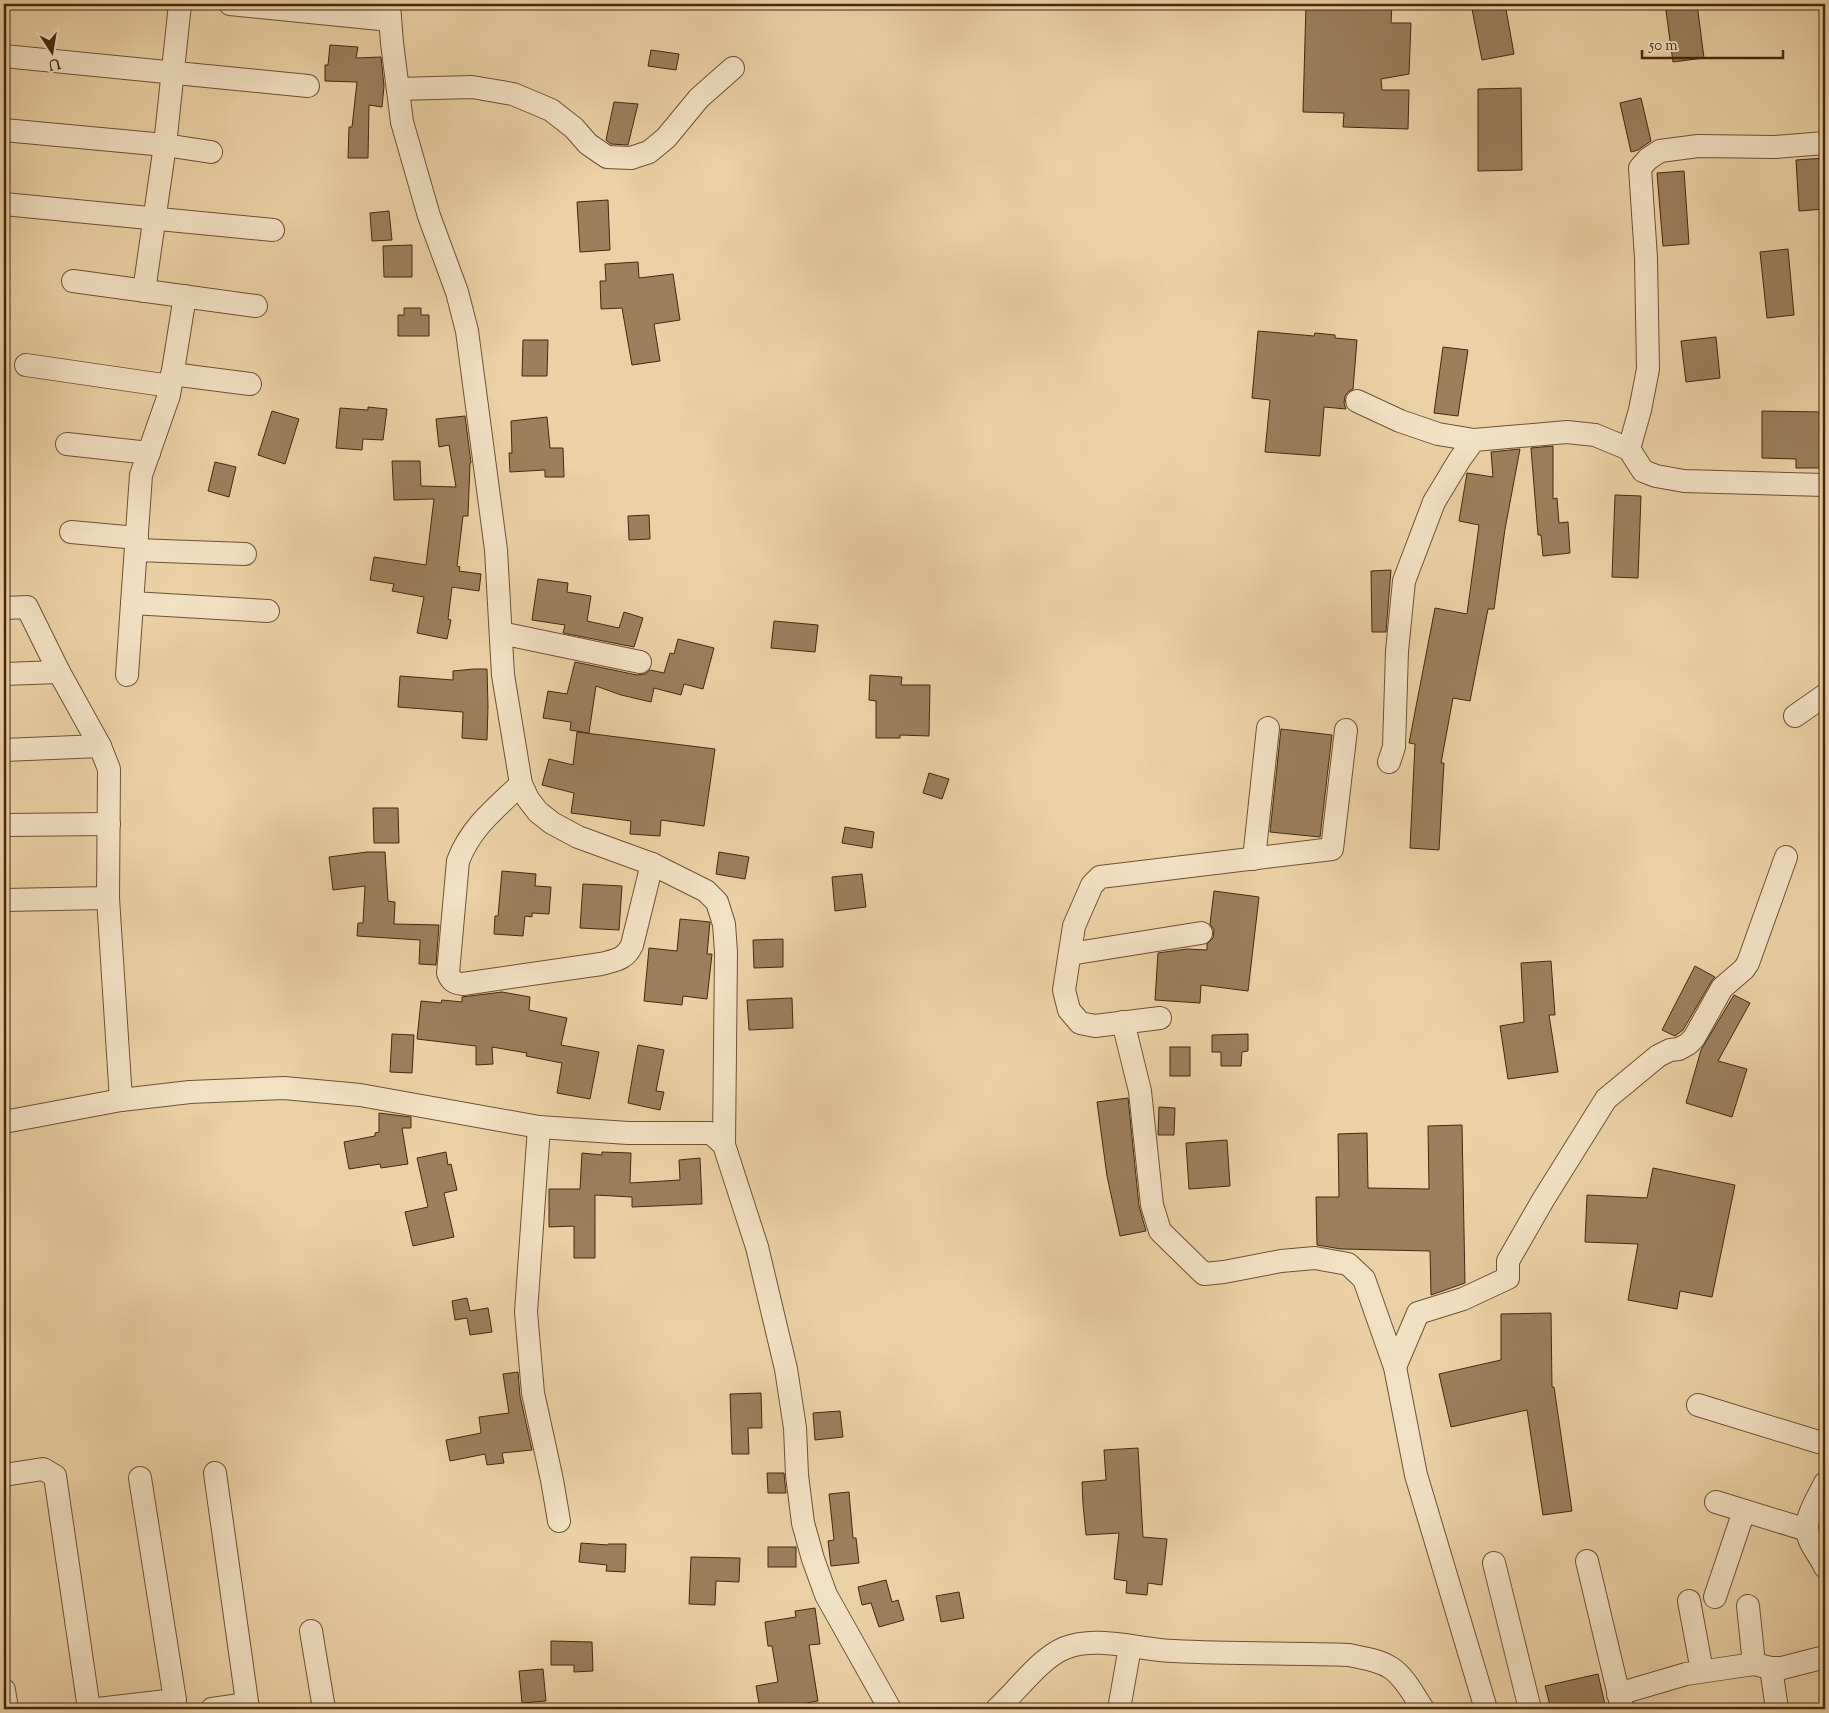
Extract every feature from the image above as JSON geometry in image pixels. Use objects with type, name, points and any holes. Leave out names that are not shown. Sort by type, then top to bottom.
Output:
[{"type":"street","points":[[144,291],[165,145],[180,4]]},
{"type":"street","points":[[230,4],[390,12],[402,122],[428,216],[457,292],[467,331],[496,550],[504,675],[521,784],[528,800],[538,812],[552,823],[578,837],[652,864],[706,891],[717,902],[724,924],[726,952],[724,1145],[757,1247],[786,1368],[795,1428],[797,1476],[803,1523],[826,1595],[890,1709]]},
{"type":"street","points":[[4,56],[308,86]]},
{"type":"street","points":[[398,89],[472,87],[513,94],[551,110],[574,128],[588,144],[607,157],[631,158],[650,152],[666,138],[699,98],[733,68]]},
{"type":"street","points":[[4,130],[165,145],[212,152]]},
{"type":"street","points":[[1629,450],[1640,410],[1648,368],[1646,258],[1640,168],[1648,159],[1660,151],[1688,147],[1775,147],[1825,143]]},
{"type":"street","points":[[4,204],[273,230]]},
{"type":"street","points":[[73,281],[256,306]]},
{"type":"street","points":[[127,676],[141,475],[171,380],[185,296]]},
{"type":"street","points":[[26,365],[171,380],[250,384]]},
{"type":"street","points":[[1357,401],[1400,422],[1438,434],[1474,440],[1567,432],[1594,435],[1629,450],[1644,471],[1656,476],[1684,481],[1825,485]]},
{"type":"street","points":[[1389,762],[1394,747],[1397,651],[1404,581],[1434,502],[1474,440]]},
{"type":"street","points":[[66,444],[149,453]]},
{"type":"street","points":[[71,532],[136,544],[245,554]]},
{"type":"street","points":[[132,603],[268,611]]},
{"type":"street","points":[[4,608],[27,607],[59,672],[100,746],[109,769],[108,898],[122,1100]]},
{"type":"street","points":[[501,632],[640,662]]},
{"type":"street","points":[[4,674],[59,672]]},
{"type":"street","points":[[1795,716],[1825,695]]},
{"type":"street","points":[[1254,859],[1268,728]]},
{"type":"street","points":[[1160,1018],[1094,1026],[1080,1023],[1069,1010],[1064,990],[1074,926],[1092,885],[1100,877],[1332,850],[1346,730]]},
{"type":"street","points":[[4,750],[100,746]]},
{"type":"street","points":[[521,784],[475,829],[465,844],[458,861],[448,973],[450,979],[456,983],[601,964],[628,954],[632,945],[652,864]]},
{"type":"street","points":[[4,825],[109,824]]},
{"type":"street","points":[[1395,1367],[1418,1314],[1463,1299],[1508,1278],[1508,1260],[1606,1100],[1658,1056],[1688,1044],[1694,1038],[1722,988],[1744,969],[1748,963],[1786,857]]},
{"type":"street","points":[[4,900],[108,898]]},
{"type":"street","points":[[1070,954],[1201,933]]},
{"type":"street","points":[[1123,1022],[1140,1091],[1152,1205],[1160,1231],[1204,1274],[1281,1261],[1315,1258],[1348,1264],[1364,1279],[1395,1367],[1416,1475],[1486,1709]]},
{"type":"street","points":[[4,1122],[122,1100],[190,1092],[284,1088],[360,1096],[539,1127],[628,1133],[711,1133],[724,1145]]},
{"type":"street","points":[[539,1127],[526,1312],[533,1393],[559,1521]]},
{"type":"street","points":[[1698,1405],[1825,1444]]},
{"type":"street","points":[[4,1475],[43,1469],[54,1476],[89,1709]]},
{"type":"street","points":[[212,1709],[248,1707],[215,1473]]},
{"type":"street","points":[[98,1709],[175,1705],[140,1478]]},
{"type":"street","points":[[1825,1483],[1807,1520],[1810,1542],[1825,1567]]},
{"type":"street","points":[[1716,1502],[1808,1530]]},
{"type":"street","points":[[1715,1597],[1744,1511]]},
{"type":"street","points":[[1587,1561],[1620,1702],[1652,1683],[1702,1671],[1762,1666],[1782,1668],[1825,1657]]},
{"type":"street","points":[[1494,1563],[1530,1709]]},
{"type":"street","points":[[1689,1601],[1702,1671]]},
{"type":"street","points":[[1748,1606],[1762,1666],[1777,1709]]},
{"type":"street","points":[[311,1632],[324,1709]]},
{"type":"street","points":[[998,1709],[1047,1659],[1064,1649],[1081,1644],[1096,1643],[1172,1651],[1349,1655],[1391,1668],[1409,1686],[1423,1709]]},
{"type":"street","points":[[1119,1709],[1130,1647]]},
{"type":"street","points":[[4,1690],[7,1709]]},
{"type":"building","points":[[1306,4],[1392,4],[1391,23],[1411,23],[1409,74],[1381,79],[1382,90],[1409,90],[1408,129],[1343,127],[1344,113],[1303,112]]},
{"type":"building","points":[[1471,4],[1505,4],[1514,54],[1482,60]]},
{"type":"building","points":[[1665,4],[1697,4],[1704,58],[1673,62]]},
{"type":"building","points":[[330,45],[358,47],[356,58],[381,57],[384,86],[382,107],[369,105],[368,158],[348,158],[349,127],[352,127],[357,82],[325,81],[325,65],[328,65]]},
{"type":"building","points":[[651,50],[679,54],[676,70],[648,66]]},
{"type":"building","points":[[1521,88],[1522,170],[1478,171],[1478,89]]},
{"type":"building","points":[[1641,98],[1651,141],[1638,150],[1631,152],[1620,103]]},
{"type":"building","points":[[614,102],[638,104],[628,145],[611,144],[606,140]]},
{"type":"building","points":[[1825,158],[1825,209],[1799,211],[1796,160]]},
{"type":"building","points":[[1684,171],[1689,244],[1663,246],[1657,173]]},
{"type":"building","points":[[608,200],[610,250],[580,252],[577,202]]},
{"type":"building","points":[[389,211],[392,240],[372,241],[370,213]]},
{"type":"building","points":[[412,245],[412,277],[384,277],[383,246]]},
{"type":"building","points":[[1788,249],[1794,315],[1767,318],[1760,252]]},
{"type":"building","points":[[638,262],[639,278],[673,274],[680,320],[654,324],[660,361],[632,365],[622,308],[601,309],[600,281],[606,281],[605,264]]},
{"type":"building","points":[[404,308],[421,308],[421,315],[429,315],[429,336],[398,336],[398,315],[404,315]]},
{"type":"building","points":[[1258,331],[1314,336],[1315,333],[1335,335],[1335,338],[1357,340],[1353,389],[1345,396],[1344,403],[1346,409],[1324,407],[1320,456],[1265,452],[1270,400],[1252,398]]},
{"type":"building","points":[[1716,337],[1720,378],[1686,382],[1681,341]]},
{"type":"building","points":[[523,340],[548,340],[547,376],[522,376]]},
{"type":"building","points":[[1443,347],[1468,350],[1458,416],[1434,413]]},
{"type":"building","points":[[368,407],[387,409],[383,440],[363,439],[362,450],[336,448],[340,408],[368,410]]},
{"type":"building","points":[[272,411],[299,419],[285,464],[258,455]]},
{"type":"building","points":[[1762,411],[1823,412],[1822,468],[1796,468],[1796,459],[1762,458]]},
{"type":"building","points":[[465,416],[471,463],[468,516],[463,516],[457,566],[460,567],[459,571],[481,574],[479,591],[452,587],[448,619],[451,620],[447,639],[417,633],[424,597],[392,591],[394,584],[370,580],[374,557],[426,565],[434,499],[394,500],[392,461],[420,461],[421,486],[456,487],[449,445],[439,447],[436,419]]},
{"type":"building","points":[[547,417],[550,448],[563,448],[564,477],[545,477],[545,470],[510,472],[509,453],[512,453],[511,421]]},
{"type":"building","points":[[1553,446],[1553,499],[1557,498],[1559,523],[1568,522],[1570,553],[1543,556],[1541,535],[1538,535],[1531,448]]},
{"type":"building","points":[[1520,449],[1505,529],[1494,609],[1488,609],[1470,701],[1453,698],[1441,763],[1444,763],[1439,850],[1410,848],[1415,744],[1409,743],[1435,608],[1467,614],[1479,525],[1459,521],[1467,473],[1493,477],[1491,452]]},
{"type":"building","points":[[215,462],[236,467],[229,497],[208,491]]},
{"type":"building","points":[[1615,495],[1641,496],[1638,578],[1612,577]]},
{"type":"building","points":[[649,515],[650,539],[629,540],[628,516]]},
{"type":"building","points":[[1391,570],[1386,632],[1372,632],[1371,571]]},
{"type":"building","points":[[538,579],[568,583],[567,592],[591,596],[587,621],[619,628],[624,612],[643,618],[634,647],[563,633],[565,625],[532,620]]},
{"type":"building","points":[[774,621],[818,625],[815,652],[771,648]]},
{"type":"building","points":[[678,639],[714,648],[703,689],[684,684],[681,695],[654,688],[651,702],[621,695],[596,686],[589,733],[570,730],[571,722],[543,718],[548,691],[567,694],[575,662],[637,675],[645,674],[650,670],[664,673],[670,653],[674,654]]},
{"type":"building","points":[[487,669],[487,740],[462,738],[463,712],[398,707],[400,676],[453,680],[453,671]]},
{"type":"building","points":[[870,675],[902,677],[901,685],[930,685],[929,736],[900,735],[900,738],[876,738],[876,701],[869,700]]},
{"type":"building","points":[[1281,729],[1332,735],[1320,837],[1270,832]]},
{"type":"building","points":[[577,732],[715,749],[704,826],[661,820],[660,836],[630,834],[631,821],[571,813],[574,793],[542,785],[549,759],[573,765]]},
{"type":"building","points":[[929,773],[949,779],[942,799],[923,793]]},
{"type":"building","points":[[373,808],[398,808],[399,843],[374,843]]},
{"type":"building","points":[[845,827],[874,832],[872,848],[842,843]]},
{"type":"building","points":[[367,852],[385,852],[388,901],[395,902],[394,924],[439,925],[436,965],[419,964],[420,940],[357,936],[358,923],[363,923],[365,886],[333,890],[329,857]]},
{"type":"building","points":[[719,852],[749,857],[745,879],[716,874]]},
{"type":"building","points":[[502,871],[536,874],[535,886],[551,887],[549,914],[532,913],[532,917],[525,916],[523,936],[494,934],[495,916],[498,916]]},
{"type":"building","points":[[862,874],[866,907],[835,911],[832,877]]},
{"type":"building","points":[[583,884],[622,886],[619,930],[580,928]]},
{"type":"building","points":[[1214,891],[1259,897],[1248,991],[1201,985],[1200,1003],[1155,1000],[1158,953],[1187,949],[1207,950],[1207,944],[1213,938],[1214,930],[1210,924]]},
{"type":"building","points":[[680,919],[710,922],[707,954],[712,954],[707,999],[683,996],[682,1005],[644,1001],[649,948],[677,951]]},
{"type":"building","points":[[783,939],[783,967],[754,968],[753,940]]},
{"type":"building","points":[[1551,961],[1555,1015],[1549,1015],[1558,1072],[1508,1079],[1500,1026],[1524,1022],[1521,963]]},
{"type":"building","points":[[1695,966],[1715,977],[1683,1030],[1675,1036],[1662,1030]]},
{"type":"building","points":[[502,992],[530,997],[529,1010],[567,1018],[561,1045],[599,1052],[590,1099],[557,1093],[562,1063],[526,1056],[527,1053],[492,1047],[493,1064],[476,1065],[476,1046],[417,1039],[421,1001],[441,1003],[442,1000],[462,1002],[462,997]]},
{"type":"building","points":[[1734,995],[1750,1003],[1718,1061],[1747,1069],[1732,1117],[1686,1103],[1701,1050]]},
{"type":"building","points":[[792,998],[793,1028],[749,1030],[747,1000]]},
{"type":"building","points":[[392,1034],[414,1035],[412,1073],[390,1072]]},
{"type":"building","points":[[1248,1034],[1248,1051],[1242,1052],[1241,1066],[1221,1066],[1221,1052],[1212,1052],[1212,1035]]},
{"type":"building","points":[[638,1045],[664,1050],[656,1091],[664,1092],[660,1110],[628,1103]]},
{"type":"building","points":[[1170,1047],[1190,1047],[1190,1076],[1170,1076]]},
{"type":"building","points":[[1128,1098],[1139,1206],[1146,1231],[1120,1236],[1107,1176],[1097,1102]]},
{"type":"building","points":[[1159,1107],[1175,1108],[1174,1135],[1158,1135]]},
{"type":"building","points":[[379,1113],[411,1117],[411,1128],[402,1128],[408,1164],[381,1168],[380,1164],[349,1169],[344,1142],[375,1136],[375,1133],[379,1132]]},
{"type":"building","points":[[1462,1125],[1465,1283],[1431,1295],[1430,1251],[1341,1249],[1317,1245],[1316,1197],[1339,1197],[1338,1134],[1367,1133],[1368,1188],[1429,1189],[1428,1126]]},
{"type":"building","points":[[1227,1140],[1230,1186],[1189,1189],[1186,1143]]},
{"type":"building","points":[[446,1152],[448,1165],[451,1164],[457,1190],[444,1193],[454,1237],[413,1246],[405,1212],[428,1207],[417,1158]]},
{"type":"building","points":[[602,1152],[631,1153],[630,1183],[680,1180],[679,1160],[700,1158],[702,1204],[632,1207],[632,1197],[595,1195],[595,1258],[574,1258],[574,1226],[549,1227],[549,1189],[580,1189],[582,1153],[602,1155]]},
{"type":"building","points":[[1653,1168],[1735,1185],[1712,1297],[1680,1291],[1677,1309],[1628,1300],[1638,1244],[1585,1242],[1587,1195],[1647,1198]]},
{"type":"building","points":[[467,1298],[470,1311],[488,1308],[492,1332],[470,1335],[467,1318],[455,1320],[452,1301]]},
{"type":"building","points":[[1551,1313],[1552,1387],[1554,1387],[1572,1511],[1543,1515],[1527,1410],[1451,1427],[1439,1374],[1501,1360],[1501,1314]]},
{"type":"building","points":[[518,1372],[520,1396],[532,1450],[502,1453],[504,1463],[487,1465],[485,1454],[450,1461],[446,1440],[481,1433],[479,1417],[509,1413],[503,1374]]},
{"type":"building","points":[[761,1393],[762,1428],[748,1428],[749,1454],[732,1454],[730,1394]]},
{"type":"building","points":[[840,1411],[843,1437],[815,1440],[813,1413]]},
{"type":"building","points":[[1138,1448],[1143,1537],[1167,1539],[1162,1585],[1148,1583],[1147,1595],[1126,1593],[1127,1581],[1114,1579],[1119,1533],[1086,1535],[1083,1504],[1082,1482],[1106,1480],[1104,1450]]},
{"type":"building","points":[[767,1473],[784,1473],[786,1493],[768,1493]]},
{"type":"building","points":[[849,1492],[853,1538],[856,1538],[859,1563],[831,1566],[828,1541],[834,1540],[829,1494]]},
{"type":"building","points":[[581,1543],[626,1544],[625,1572],[606,1571],[607,1565],[579,1562]]},
{"type":"building","points":[[768,1547],[796,1547],[796,1567],[768,1567]]},
{"type":"building","points":[[691,1557],[740,1558],[739,1582],[716,1581],[715,1605],[689,1604]]},
{"type":"building","points":[[886,1580],[892,1602],[898,1600],[904,1620],[879,1627],[871,1603],[862,1605],[858,1587]]},
{"type":"building","points":[[959,1592],[964,1618],[941,1622],[936,1596]]},
{"type":"building","points":[[815,1608],[820,1644],[809,1645],[818,1701],[779,1709],[760,1709],[756,1686],[778,1682],[772,1646],[768,1646],[765,1622],[796,1617],[795,1611]]},
{"type":"building","points":[[551,1641],[592,1642],[593,1671],[574,1672],[574,1665],[551,1665]]},
{"type":"building","points":[[543,1669],[546,1701],[522,1703],[519,1671]]},
{"type":"building","points":[[1598,1674],[1606,1709],[1551,1709],[1545,1686]]}]
